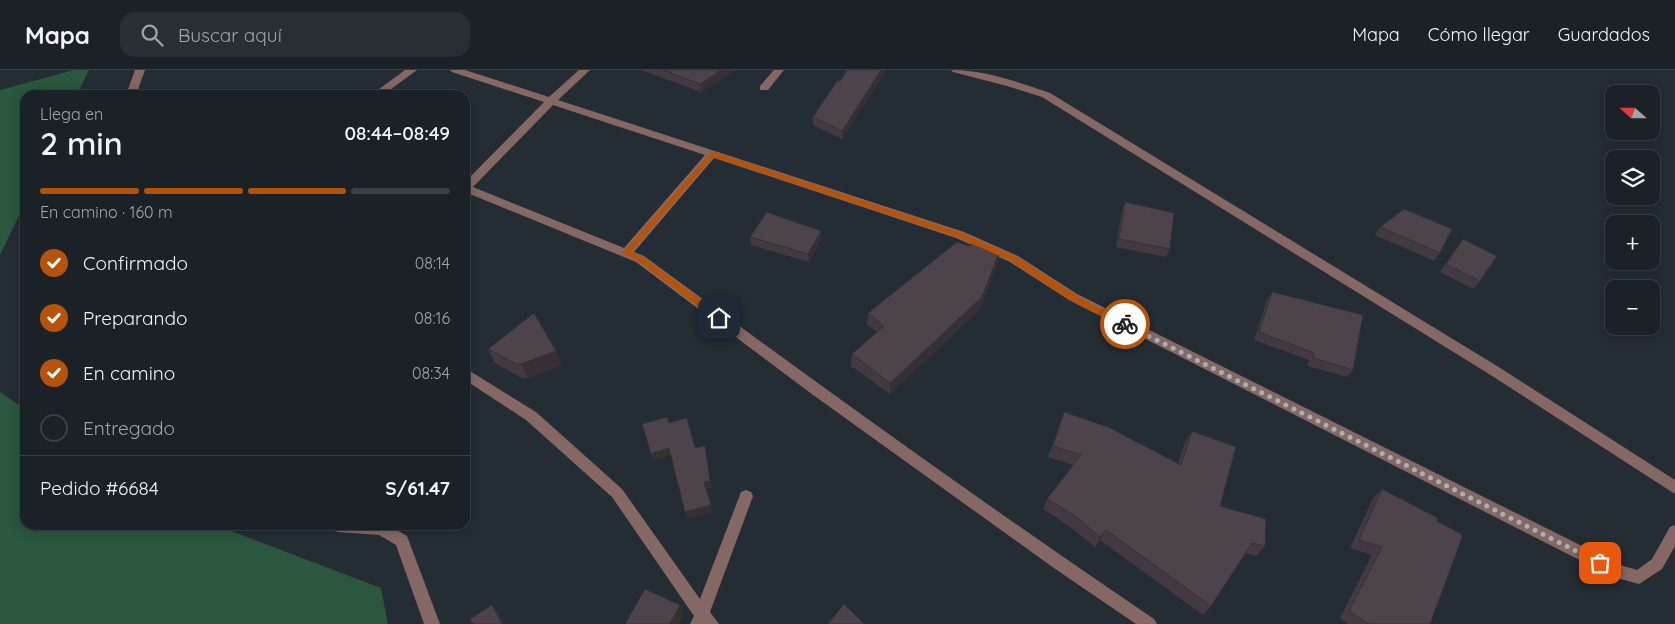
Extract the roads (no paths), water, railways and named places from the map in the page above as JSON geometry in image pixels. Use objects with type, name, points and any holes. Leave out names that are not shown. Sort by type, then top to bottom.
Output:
[{"type":"street","points":[[133,90],[140,70]]},
{"type":"street","points":[[383,90],[412,70]]},
{"type":"street","points":[[456,70],[960,235],[1014,259],[1073,297],[1618,572],[1639,577],[1656,564],[1675,532]]},
{"type":"street","points":[[470,184],[551,101],[585,70]]},
{"type":"street","points":[[764,88],[779,70]]},
{"type":"street","points":[[956,70],[1010,83],[1046,95],[1493,370],[1675,488]]},
{"type":"street","points":[[626,253],[712,154]]},
{"type":"street","points":[[470,190],[640,259],[822,394],[1056,561],[1149,624]]},
{"type":"street","points":[[470,376],[530,416],[618,493],[704,621]]},
{"type":"street","points":[[704,621],[746,496]]},
{"type":"street","points":[[381,530],[402,541],[432,624]]}]
